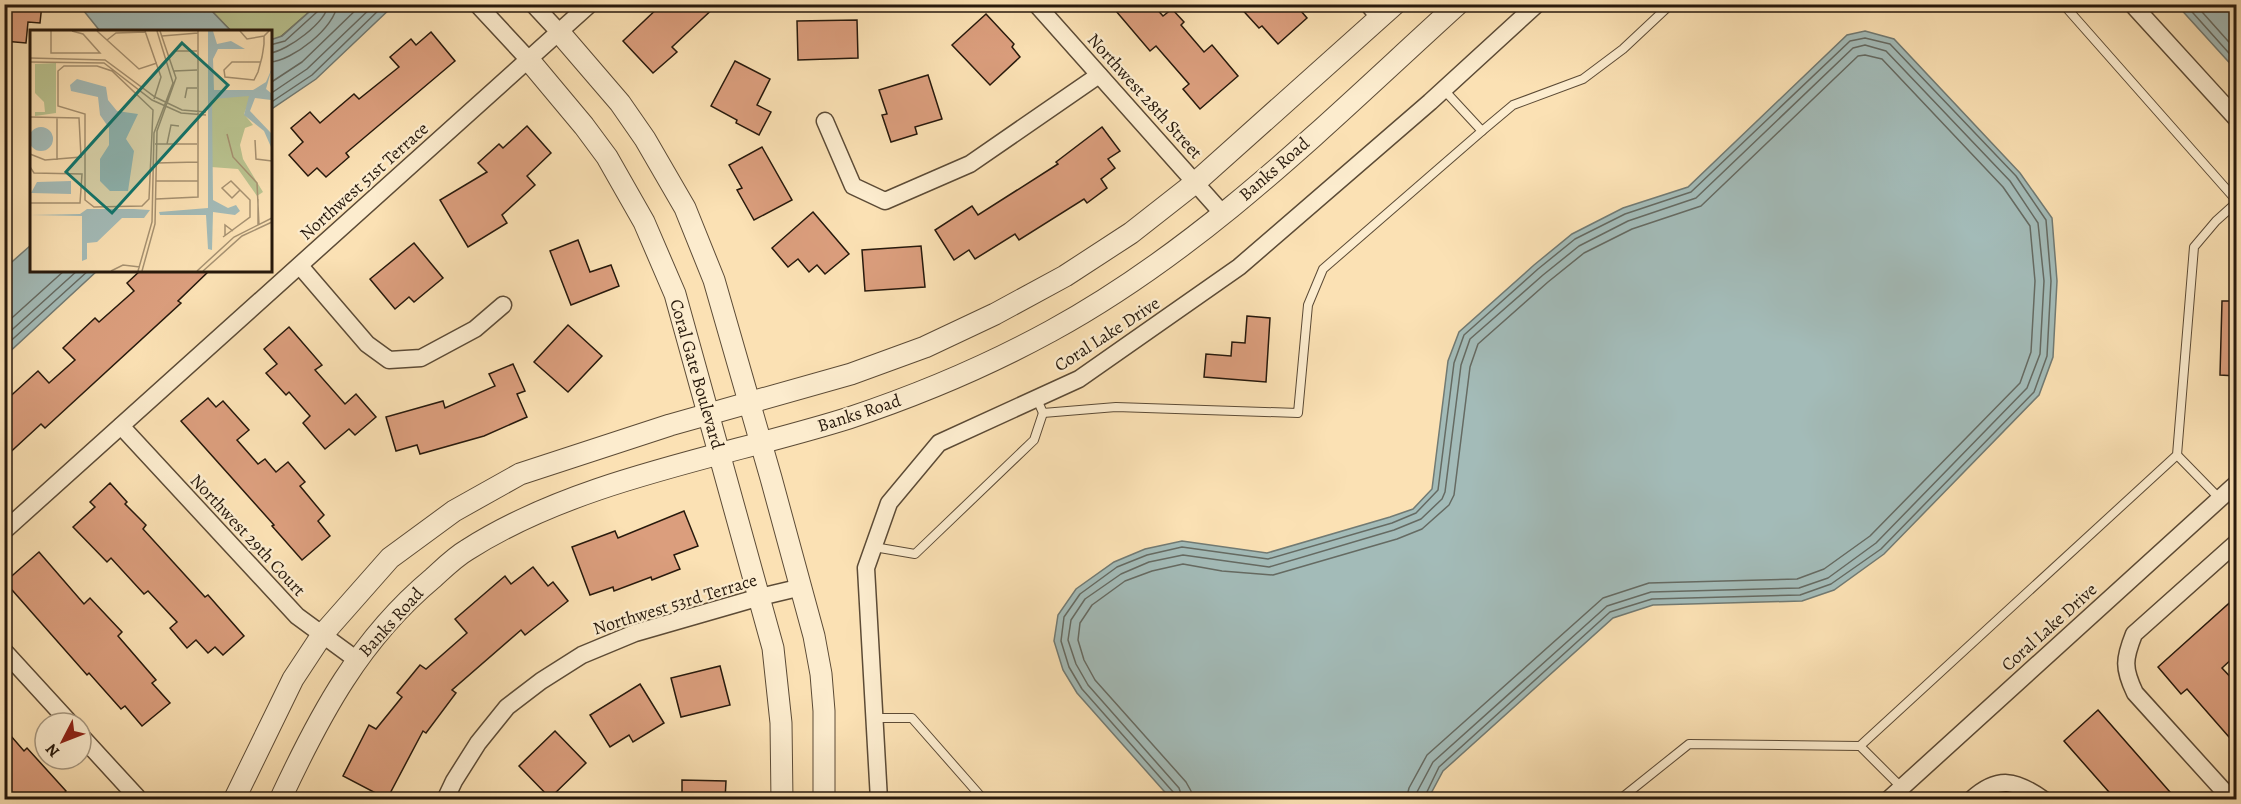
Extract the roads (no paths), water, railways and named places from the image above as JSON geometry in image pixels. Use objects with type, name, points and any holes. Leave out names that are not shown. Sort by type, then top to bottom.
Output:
[{"type":"street","name":"Coral Gate Boulevard","points":[[477,4],[528,59],[607,157],[645,222],[675,294],[773,648],[779,686],[783,762],[782,800]]},
{"type":"street","points":[[533,4],[620,103],[645,139],[685,208],[714,280],[802,587],[821,674],[824,720],[824,800]]},
{"type":"street","name":"Northwest 51st Terrace","points":[[4,531],[590,4]]},
{"type":"street","name":"Northwest 28th Street","points":[[1036,4],[1223,214]]},
{"type":"street","name":"Banks Road","points":[[280,800],[335,692],[357,660],[406,601],[466,550],[536,514],[608,487],[848,418],[919,393],[1050,332],[1116,293],[1179,250],[1269,176],[1458,4]]},
{"type":"street","name":"Coral Lake Drive","points":[[879,800],[866,568],[889,503],[939,443],[1040,406],[1239,267],[1444,90],[1537,4]]},
{"type":"street","points":[[2132,4],[2236,118]]},
{"type":"street","points":[[234,800],[293,679],[322,635],[390,558],[453,511],[520,474],[670,424],[862,370],[925,347],[995,314],[1065,276],[1131,233],[1196,182],[1381,9]]},
{"type":"street","points":[[825,121],[853,186],[885,201],[970,164],[1099,75]]},
{"type":"street","points":[[300,266],[367,344],[389,360],[421,358],[475,329],[503,305]]},
{"type":"street","name":"Northwest 29th Court","points":[[121,426],[297,616],[357,660]]},
{"type":"street","name":"Coral Lake Drive","points":[[1888,800],[2236,484]]},
{"type":"street","points":[[2232,800],[2135,693],[2126,675],[2126,655],[2134,634],[2236,543]]},
{"type":"street","name":"Northwest 53rd Terrace","points":[[445,800],[453,782],[478,742],[507,707],[582,655],[635,633],[802,587]]},
{"type":"street","points":[[4,651],[59,711]]},
{"type":"street","points":[[93,749],[137,797]]},
{"type":"street","points":[[1971,800],[1981,790],[2001,781],[2025,786],[2044,800]]},
{"type":"lane","points":[[874,547],[915,554],[1034,440],[1040,406],[1298,413],[1308,305],[1323,269],[1513,105],[1583,79],[1623,49],[1671,4]]},
{"type":"lane","points":[[1619,800],[1689,744],[1860,746],[2177,456],[2194,247],[2236,202],[2063,4]]},
{"type":"lane","points":[[1444,90],[1482,131]]},
{"type":"lane","points":[[2177,456],[2220,499]]},
{"type":"lane","points":[[875,718],[912,718],[984,800]]},
{"type":"lane","points":[[1860,746],[1902,788]]},
{"type":"water","points":[[79,5],[206,5],[230,30],[99,30]]},
{"type":"water","points":[[317,5],[394,5],[316,79],[272,109],[272,39],[282,36]]},
{"type":"water","points":[[2177,5],[2236,5],[2236,70]]},
{"type":"water","points":[[1865,31],[1894,39],[2020,173],[2052,218],[2057,281],[2053,357],[2039,395],[1884,554],[1834,590],[1802,601],[1653,605],[1613,618],[1443,771],[1428,799],[1171,799],[1077,693],[1063,670],[1054,641],[1058,615],[1076,589],[1114,562],[1145,549],[1182,541],[1267,553],[1413,509],[1432,489],[1448,361],[1459,332],[1572,234],[1623,208],[1688,187],[1847,35]]},
{"type":"water","points":[[30,246],[30,272],[96,272],[5,356],[5,268]]}]
